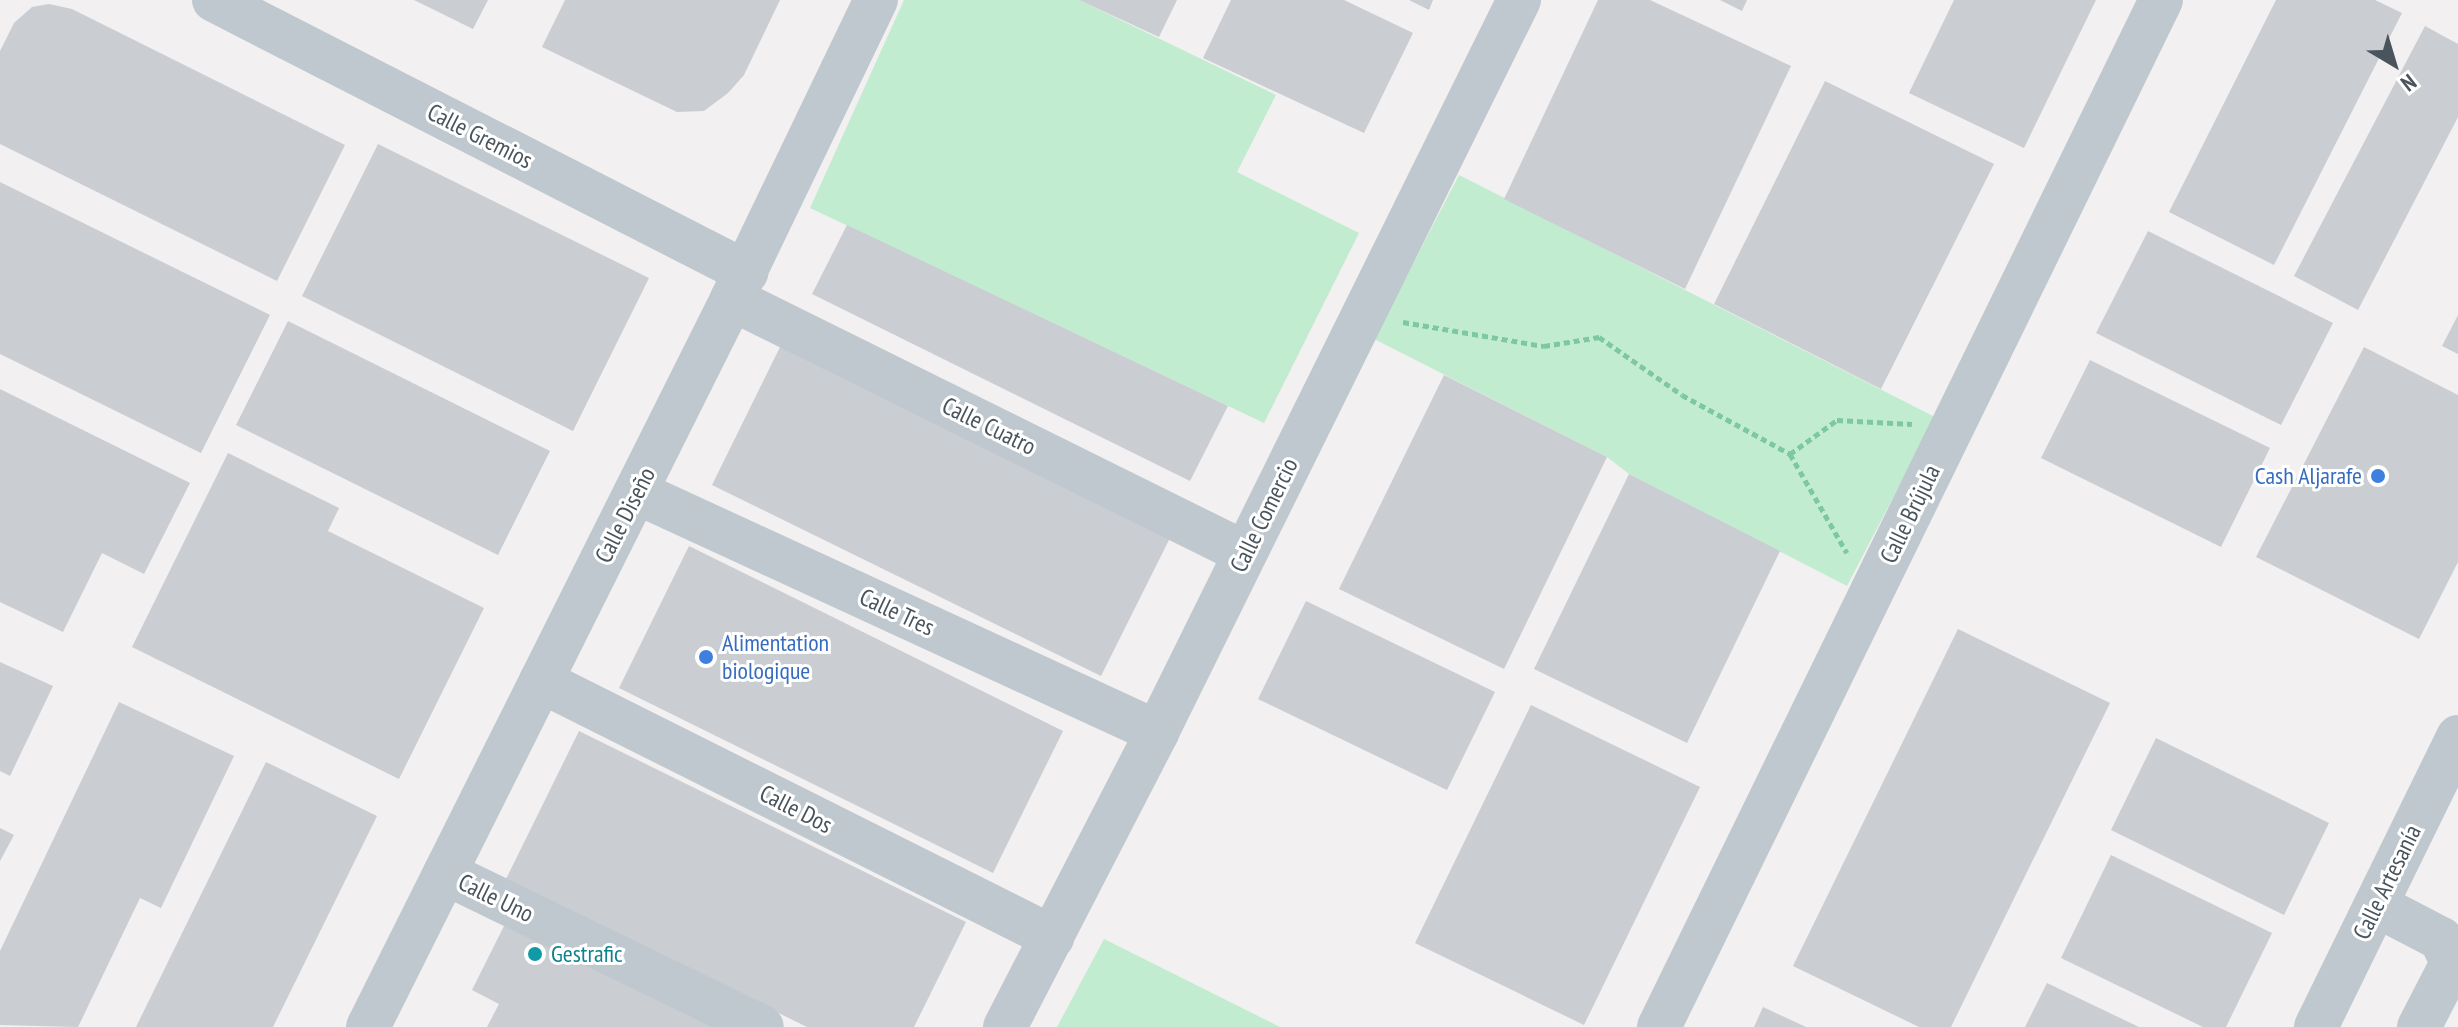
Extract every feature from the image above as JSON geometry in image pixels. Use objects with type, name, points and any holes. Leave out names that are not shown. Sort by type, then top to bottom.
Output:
[{"type":"street","name":"Calle Gremios","points":[[214,0],[739,286]]},
{"type":"street","name":"Calle Diseño","points":[[368,1027],[739,286],[876,0]]},
{"type":"street","name":"Calle Comercio","points":[[1005,1027],[1157,732],[1519,0]]},
{"type":"street","name":"Calle Brújula","points":[[1659,1027],[2161,0]]},
{"type":"street","name":"Calle Cuatro","points":[[739,286],[1245,553]]},
{"type":"street","name":"Calle Tres","points":[[636,492],[1157,732]]},
{"type":"street","name":"Calle Dos","points":[[541,681],[1052,937]]},
{"type":"street","name":"Calle Artesanía","points":[[2316,1027],[2458,737]]},
{"type":"street","name":"Calle Uno","points":[[445,873],[762,1027]]},
{"type":"street","points":[[2376,905],[2441,939],[2452,963],[2419,1027]]},
{"type":"path","points":[[1362,318],[1445,327],[1544,346],[1599,337],[1682,395],[1790,454],[1871,594]]},
{"type":"path","points":[[1790,454],[1837,420],[1952,426]]},
{"type":"green space","points":[[904,0],[1079,0],[1276,95],[1237,172],[1359,233],[1264,423],[810,208]]},
{"type":"green space","points":[[1459,175],[1935,417],[1847,586],[1629,474],[1607,457],[1374,339]]},
{"type":"green space","points":[[1104,939],[1280,1027],[1057,1027]]},
{"type":"building","points":[[414,0],[488,0],[473,29]]},
{"type":"building","points":[[565,0],[780,0],[744,75],[728,93],[704,111],[677,112],[542,47]]},
{"type":"building","points":[[1079,0],[1177,0],[1159,37]]},
{"type":"building","points":[[1231,0],[1344,0],[1413,33],[1364,133],[1203,58]]},
{"type":"building","points":[[1409,0],[1433,0],[1429,10]]},
{"type":"building","points":[[1598,0],[1650,0],[1791,66],[1685,289],[1504,199]]},
{"type":"building","points":[[1720,0],[1747,0],[1742,11]]},
{"type":"building","points":[[1954,0],[2096,0],[2024,148],[1909,93]]},
{"type":"building","points":[[2276,0],[2375,0],[2402,13],[2274,265],[2169,212]]},
{"type":"building","points":[[49,4],[72,9],[345,145],[277,281],[0,144],[0,51],[14,23],[32,7]]},
{"type":"building","points":[[2425,26],[2458,44],[2458,117],[2358,310],[2294,276]]},
{"type":"building","points":[[1825,81],[1994,164],[1881,389],[1714,304]]},
{"type":"building","points":[[378,144],[649,278],[573,431],[302,296]]},
{"type":"building","points":[[0,182],[270,315],[201,453],[0,354]]},
{"type":"building","points":[[847,225],[1228,406],[1190,481],[812,294]]},
{"type":"building","points":[[2148,231],[2333,323],[2281,425],[2096,333]]},
{"type":"building","points":[[2458,315],[2458,354],[2442,346]]},
{"type":"building","points":[[288,321],[550,451],[498,555],[236,425]]},
{"type":"building","points":[[782,343],[1171,536],[1101,676],[712,485]]},
{"type":"building","name":"Cash Aljarafe","points":[[2364,347],[2458,395],[2458,562],[2419,639],[2256,557]]},
{"type":"building","points":[[2090,360],[2270,448],[2221,547],[2041,458]]},
{"type":"building","points":[[1444,375],[1607,457],[1504,669],[1339,589]]},
{"type":"building","points":[[0,389],[190,483],[144,574],[102,553],[63,632],[0,602]]},
{"type":"building","points":[[228,453],[339,508],[328,531],[484,608],[399,779],[132,647]]},
{"type":"building","points":[[1629,474],[1780,551],[1687,743],[1534,669]]},
{"type":"building","points":[[689,546],[1063,731],[993,873],[619,688]]},
{"type":"building","points":[[1306,601],[1495,692],[1447,790],[1258,699]]},
{"type":"building","points":[[1958,629],[2110,703],[1951,1027],[1919,1027],[1793,966]]},
{"type":"building","points":[[0,662],[53,686],[10,776],[0,771]]},
{"type":"building","points":[[119,702],[234,756],[161,908],[140,898],[78,1027],[0,1025],[0,951]]},
{"type":"building","points":[[1531,705],[1700,787],[1584,1025],[1415,943]]},
{"type":"building","points":[[579,731],[966,922],[914,1027],[807,1027],[506,879]]},
{"type":"building","points":[[2156,738],[2329,823],[2284,915],[2111,830]]},
{"type":"building","points":[[266,762],[377,816],[273,1027],[136,1027]]},
{"type":"building","points":[[0,828],[14,835],[0,861]]},
{"type":"building","points":[[2111,855],[2272,933],[2226,1027],[2203,1027],[2061,958]]},
{"type":"building","name":"Gestrafic","points":[[508,918],[728,1027],[487,1027],[499,1004],[472,990]]},
{"type":"building","points":[[2047,983],[2139,1027],[2025,1027]]},
{"type":"building","points":[[1763,1007],[1806,1027],[1754,1027]]},
{"type":"place","name":"Cash Aljarafe","points":[[2378,476]]},
{"type":"place","name":"Alimentation biologique","points":[[706,657]]},
{"type":"place","name":"Gestrafic","points":[[535,954]]}]
